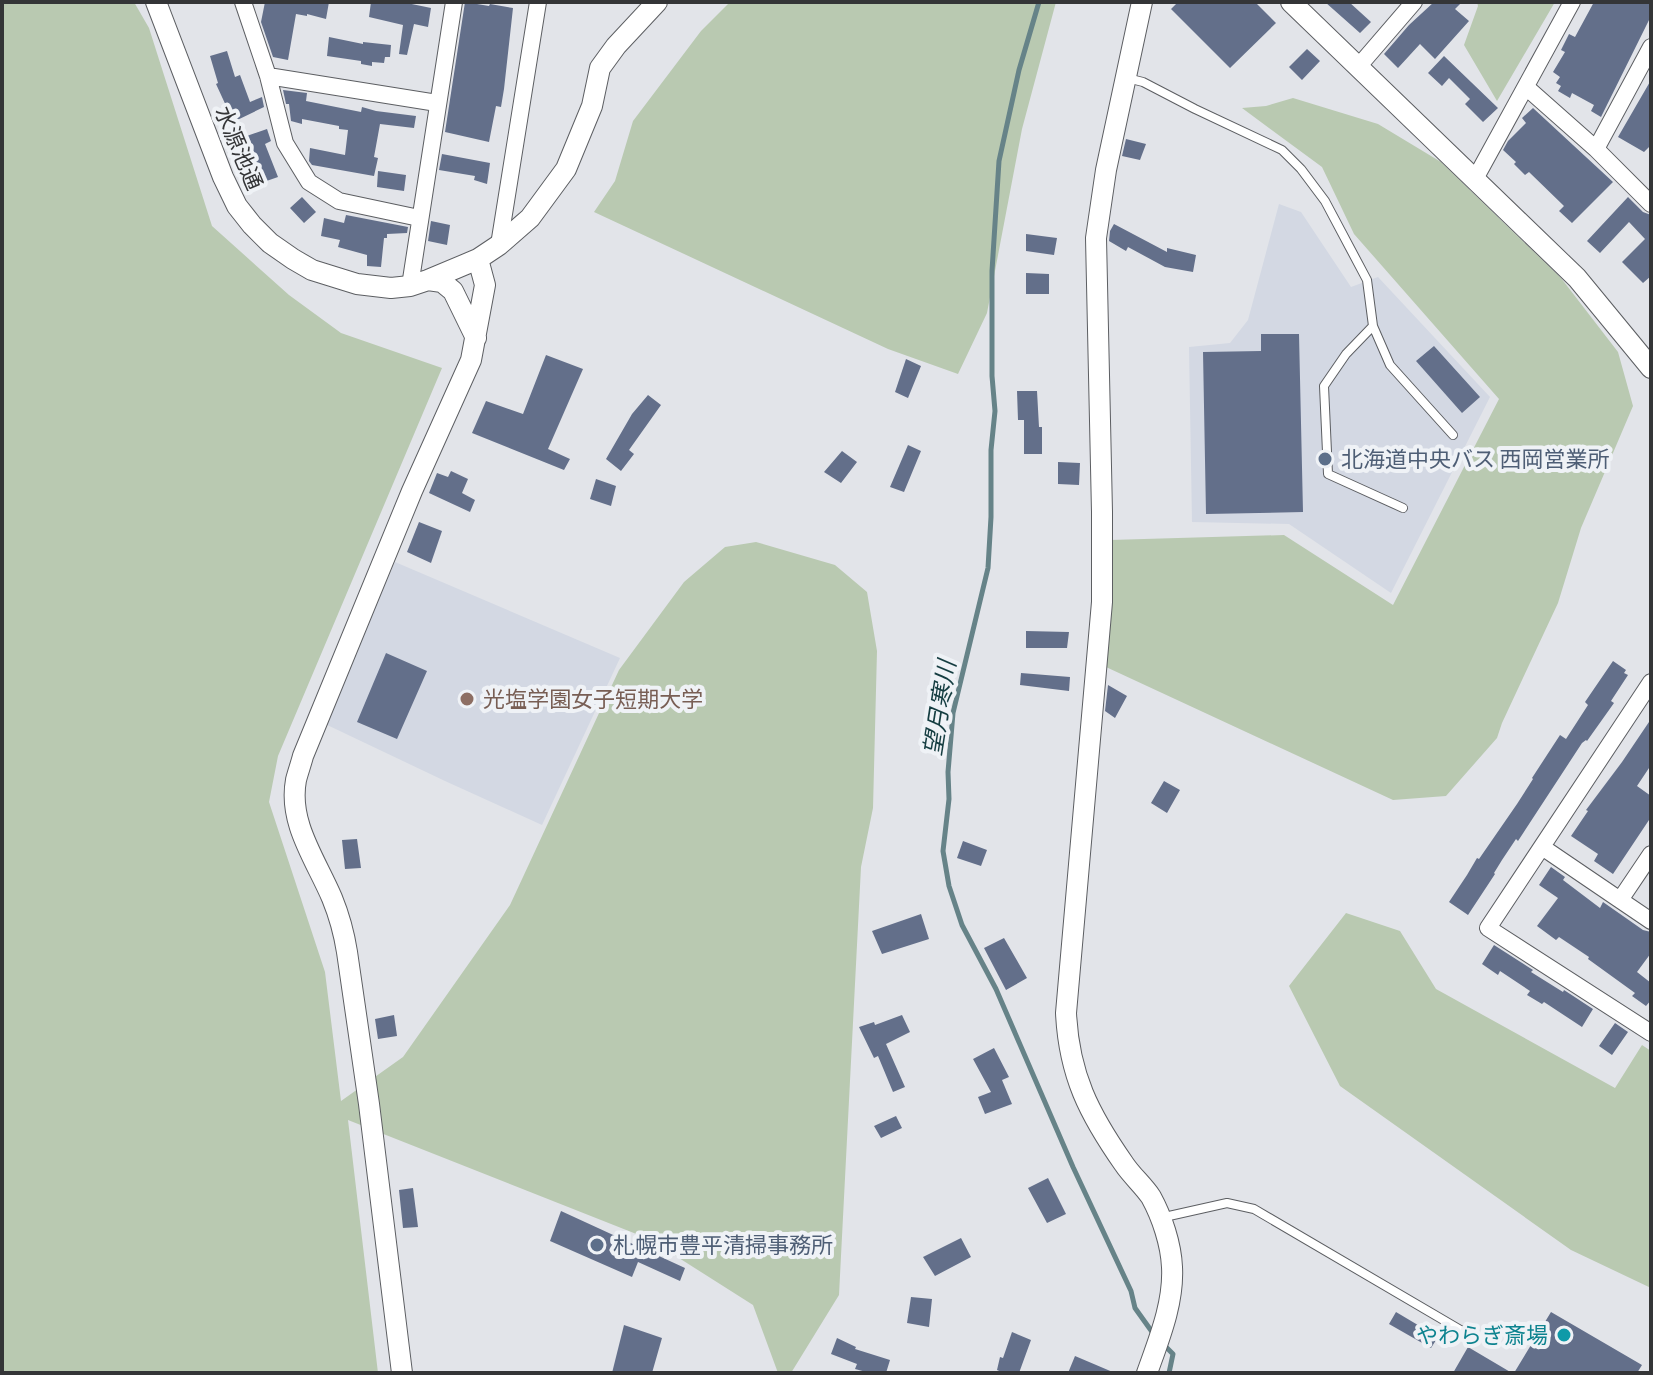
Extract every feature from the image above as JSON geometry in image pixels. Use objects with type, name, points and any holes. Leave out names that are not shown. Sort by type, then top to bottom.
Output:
[{"type":"street","name":"水源池通","points":[[156,2],[223,177],[237,206],[252,225],[270,243],[312,270],[357,284],[391,288],[419,283],[478,259],[530,218],[566,169],[592,106],[600,68],[657,2]]},
{"type":"street","points":[[243,2],[268,76],[285,143],[309,182],[339,201],[419,218]]},
{"type":"street","points":[[454,2],[419,218],[419,283],[442,282],[453,291],[476,338]]},
{"type":"street","points":[[499,245],[538,2]]},
{"type":"street","points":[[1142,2],[1106,170],[1096,238],[1102,602],[1066,1013],[1067,1040],[1075,1075],[1088,1105],[1124,1164],[1150,1197],[1168,1239],[1172,1267],[1170,1300],[1149,1366]]},
{"type":"street","points":[[1291,2],[1577,278],[1651,368]]},
{"type":"street","points":[[1358,67],[1414,2]]},
{"type":"street","points":[[1475,179],[1572,2]]},
{"type":"street","points":[[1596,149],[1651,47]]},
{"type":"street","points":[[268,76],[437,103]]},
{"type":"street","points":[[1526,87],[1596,149],[1651,204]]},
{"type":"street","points":[[402,1373],[347,952],[332,897],[302,836],[297,817],[296,782],[303,756],[412,491],[471,360],[485,285],[478,259]]},
{"type":"street","points":[[1651,682],[1488,928],[1651,1033]]},
{"type":"street","points":[[1542,847],[1651,921]]},
{"type":"street","points":[[1620,900],[1651,854]]},
{"type":"lane","points":[[1126,78],[1143,82],[1282,150],[1301,169],[1325,201],[1367,280],[1373,326],[1390,365],[1453,435]]},
{"type":"lane","points":[[1373,326],[1346,354],[1324,386],[1328,474],[1403,508]]},
{"type":"lane","points":[[1159,1218],[1227,1203],[1254,1209],[1469,1335]]},
{"type":"shaded area","name":"北海道中央バス 西岡営業所","points":[[1279,204],[1301,212],[1351,287],[1378,277],[1490,397],[1391,593],[1289,524],[1192,522],[1189,347],[1230,343],[1248,320]]},
{"type":"shaded area","name":"光塩学園女子短期大学","points":[[395,562],[620,658],[542,825],[323,723]]},
{"type":"green space","points":[[2,2],[134,2],[149,28],[212,226],[289,295],[341,333],[442,368],[278,756],[269,802],[325,972],[341,1101],[403,1057],[510,905],[619,670],[684,582],[725,547],[756,542],[835,565],[867,592],[877,651],[873,808],[861,867],[839,1295],[791,1373],[778,1373],[753,1305],[649,1239],[348,1120],[378,1373],[2,1373]]},
{"type":"green space","points":[[730,2],[1056,2],[1022,129],[987,313],[958,374],[888,349],[594,212],[615,181],[633,121],[701,31]]},
{"type":"green space","points":[[1477,2],[1555,2],[1497,101],[1464,45]]},
{"type":"green space","points":[[1293,98],[1378,124],[1441,162],[1561,278],[1618,352],[1633,406],[1581,528],[1558,603],[1497,738],[1446,796],[1393,800],[1106,667],[1110,540],[1284,535],[1393,605],[1499,399],[1354,234],[1322,167],[1242,108],[1266,106]]},
{"type":"green space","points":[[1346,913],[1400,931],[1436,989],[1615,1088],[1642,1045],[1651,1051],[1651,1288],[1571,1250],[1340,1086],[1289,986]]},
{"type":"building","points":[[265,2],[329,2],[326,19],[296,14],[288,60],[273,57],[261,22]]},
{"type":"building","points":[[371,2],[402,2],[431,8],[428,27],[414,24],[407,55],[399,54],[403,25],[369,17]]},
{"type":"building","points":[[465,2],[513,8],[501,107],[496,106],[489,142],[445,132]]},
{"type":"building","points":[[1178,2],[1255,2],[1276,23],[1230,68],[1171,9]]},
{"type":"building","points":[[1325,2],[1349,2],[1371,22],[1360,33]]},
{"type":"building","points":[[1434,2],[1462,2],[1455,9],[1469,21],[1435,59],[1420,44],[1398,68],[1384,54]]},
{"type":"building","points":[[1594,2],[1645,2],[1651,5],[1651,16],[1601,117],[1591,111],[1594,105],[1572,93],[1570,98],[1558,91],[1561,86],[1556,83],[1560,77],[1553,72],[1565,52],[1561,50],[1569,34],[1575,37]]},
{"type":"building","points":[[329,37],[363,44],[391,45],[390,57],[385,57],[384,63],[372,62],[372,66],[361,64],[361,61],[327,56]]},
{"type":"building","points":[[1307,49],[1320,61],[1302,80],[1289,67]]},
{"type":"building","points":[[227,51],[235,77],[240,75],[250,102],[262,97],[264,107],[231,123],[216,84],[210,56]]},
{"type":"building","points":[[1444,56],[1498,108],[1483,122],[1465,104],[1470,99],[1449,78],[1442,86],[1428,73]]},
{"type":"building","points":[[1651,80],[1651,145],[1644,152],[1618,137]]},
{"type":"building","points":[[283,90],[307,93],[306,101],[361,112],[362,107],[416,116],[414,128],[380,124],[374,176],[312,165],[309,161],[310,148],[345,155],[348,130],[302,119],[302,124],[291,121]]},
{"type":"building","points":[[1533,108],[1613,182],[1572,223],[1559,211],[1564,206],[1529,172],[1525,175],[1503,150],[1526,123],[1522,118]]},
{"type":"building","points":[[267,129],[271,141],[265,144],[278,177],[255,185],[241,138]]},
{"type":"building","points":[[1126,139],[1146,144],[1140,160],[1122,156]]},
{"type":"building","points":[[442,154],[490,163],[487,184],[474,180],[475,176],[439,170]]},
{"type":"building","points":[[378,171],[406,175],[404,191],[377,187]]},
{"type":"building","points":[[302,197],[316,212],[304,223],[290,208]]},
{"type":"building","points":[[1628,197],[1643,212],[1651,215],[1651,276],[1643,283],[1622,262],[1645,239],[1629,222],[1600,253],[1587,241]]},
{"type":"building","points":[[346,215],[408,227],[407,233],[387,234],[381,267],[367,266],[367,255],[338,247],[340,240],[321,236],[324,218],[344,223]]},
{"type":"building","points":[[431,221],[450,225],[447,245],[428,241]]},
{"type":"building","points":[[1114,224],[1167,252],[1167,248],[1196,255],[1193,272],[1165,267],[1128,247],[1126,251],[1109,241]]},
{"type":"building","points":[[1026,234],[1057,238],[1054,255],[1026,251]]},
{"type":"building","points":[[1026,273],[1049,274],[1049,294],[1026,294]]},
{"type":"building","points":[[1261,334],[1299,334],[1303,512],[1206,514],[1203,352],[1261,351]]},
{"type":"building","points":[[1434,346],[1480,397],[1462,413],[1416,361]]},
{"type":"building","points":[[546,355],[583,369],[548,449],[570,459],[564,470],[472,433],[486,401],[523,414]]},
{"type":"building","points":[[906,359],[921,366],[908,398],[895,392]]},
{"type":"building","points":[[1017,391],[1037,391],[1042,454],[1024,454],[1024,420],[1018,420]]},
{"type":"building","points":[[648,395],[661,405],[629,450],[634,454],[621,471],[606,459],[632,414]]},
{"type":"building","points":[[908,445],[921,451],[904,492],[890,487]]},
{"type":"building","points":[[842,451],[857,462],[841,483],[824,472]]},
{"type":"building","points":[[1058,462],[1080,463],[1079,485],[1058,484]]},
{"type":"building","points":[[451,471],[468,479],[462,493],[475,500],[470,512],[429,493],[437,473],[448,477]]},
{"type":"building","points":[[596,479],[616,486],[611,506],[590,499]]},
{"type":"building","points":[[419,522],[442,531],[431,563],[407,552]]},
{"type":"building","points":[[1026,631],[1069,632],[1067,648],[1026,648]]},
{"type":"building","points":[[386,653],[427,671],[397,739],[357,722]]},
{"type":"building","points":[[1613,661],[1628,675],[1611,701],[1614,703],[1587,741],[1582,743],[1468,915],[1449,902],[1560,735],[1566,739],[1588,705],[1585,702]]},
{"type":"building","points":[[1021,673],[1070,677],[1069,691],[1020,685]]},
{"type":"building","points":[[1108,685],[1127,696],[1115,718],[1105,711]]},
{"type":"building","points":[[1651,719],[1651,765],[1637,786],[1651,796],[1651,817],[1613,874],[1594,861],[1598,854],[1571,836]]},
{"type":"building","points":[[1164,781],[1180,790],[1167,813],[1151,803]]},
{"type":"building","points":[[357,839],[361,868],[345,869],[342,840]]},
{"type":"building","points":[[963,841],[987,850],[981,866],[957,858]]},
{"type":"building","points":[[1551,867],[1600,908],[1603,902],[1643,930],[1651,932],[1651,953],[1637,972],[1651,983],[1651,1000],[1646,1006],[1632,996],[1635,993],[1589,957],[1537,926],[1558,898],[1539,885]]},
{"type":"building","points":[[921,914],[929,939],[882,954],[872,931]]},
{"type":"building","points":[[1004,938],[1027,978],[1006,990],[984,948]]},
{"type":"building","points":[[1494,945],[1533,970],[1531,972],[1593,1009],[1582,1027],[1544,1002],[1542,1004],[1527,995],[1530,991],[1500,971],[1498,975],[1482,964]]},
{"type":"building","points":[[394,1015],[397,1036],[378,1039],[375,1019]]},
{"type":"building","points":[[902,1015],[910,1032],[886,1044],[905,1087],[893,1092],[878,1056],[874,1058],[859,1027]]},
{"type":"building","points":[[1615,1023],[1628,1032],[1612,1055],[1599,1046]]},
{"type":"building","points":[[994,1048],[1009,1077],[1002,1080],[1012,1104],[985,1114],[978,1097],[991,1092],[973,1059]]},
{"type":"building","points":[[896,1116],[902,1128],[881,1138],[874,1126]]},
{"type":"building","points":[[1048,1178],[1066,1214],[1047,1223],[1028,1188]]},
{"type":"building","points":[[413,1188],[418,1227],[403,1228],[399,1190]]},
{"type":"building","name":"札幌市豊平清掃事務所","points":[[561,1211],[685,1268],[680,1281],[638,1262],[632,1277],[550,1241]]},
{"type":"building","points":[[961,1238],[971,1257],[935,1276],[923,1257]]},
{"type":"building","points":[[911,1297],[932,1299],[929,1327],[907,1323]]},
{"type":"building","points":[[1396,1312],[1438,1337],[1431,1348],[1389,1324]]},
{"type":"building","name":"やわらぎ斎場","points":[[1551,1312],[1642,1365],[1637,1373],[1514,1373]]},
{"type":"building","points":[[624,1325],[662,1338],[652,1373],[612,1373]]},
{"type":"building","points":[[1012,1332],[1031,1340],[1019,1373],[1004,1373],[997,1370]]},
{"type":"building","points":[[837,1338],[855,1349],[890,1360],[886,1373],[855,1369],[857,1364],[831,1354]]},
{"type":"building","points":[[1468,1347],[1512,1373],[1453,1373]]},
{"type":"building","points":[[1075,1356],[1115,1373],[1068,1373]]},
{"type":"waterway","name":"望月寒川","points":[[1039,2],[1019,70],[999,161],[992,271],[995,411],[988,568],[953,713],[943,851],[949,886],[962,925],[996,989],[1131,1291],[1135,1308],[1155,1336]]},
{"type":"waterway","name":"望月寒川","points":[[1162,1343],[1173,1354],[1169,1373]]},
{"type":"place","name":"北海道中央バス 西岡営業所","points":[[1325,459]]},
{"type":"place","name":"光塩学園女子短期大学","points":[[467,699]]},
{"type":"place","name":"札幌市豊平清掃事務所","points":[[597,1245]]},
{"type":"place","name":"やわらぎ斎場","points":[[1564,1335]]}]
